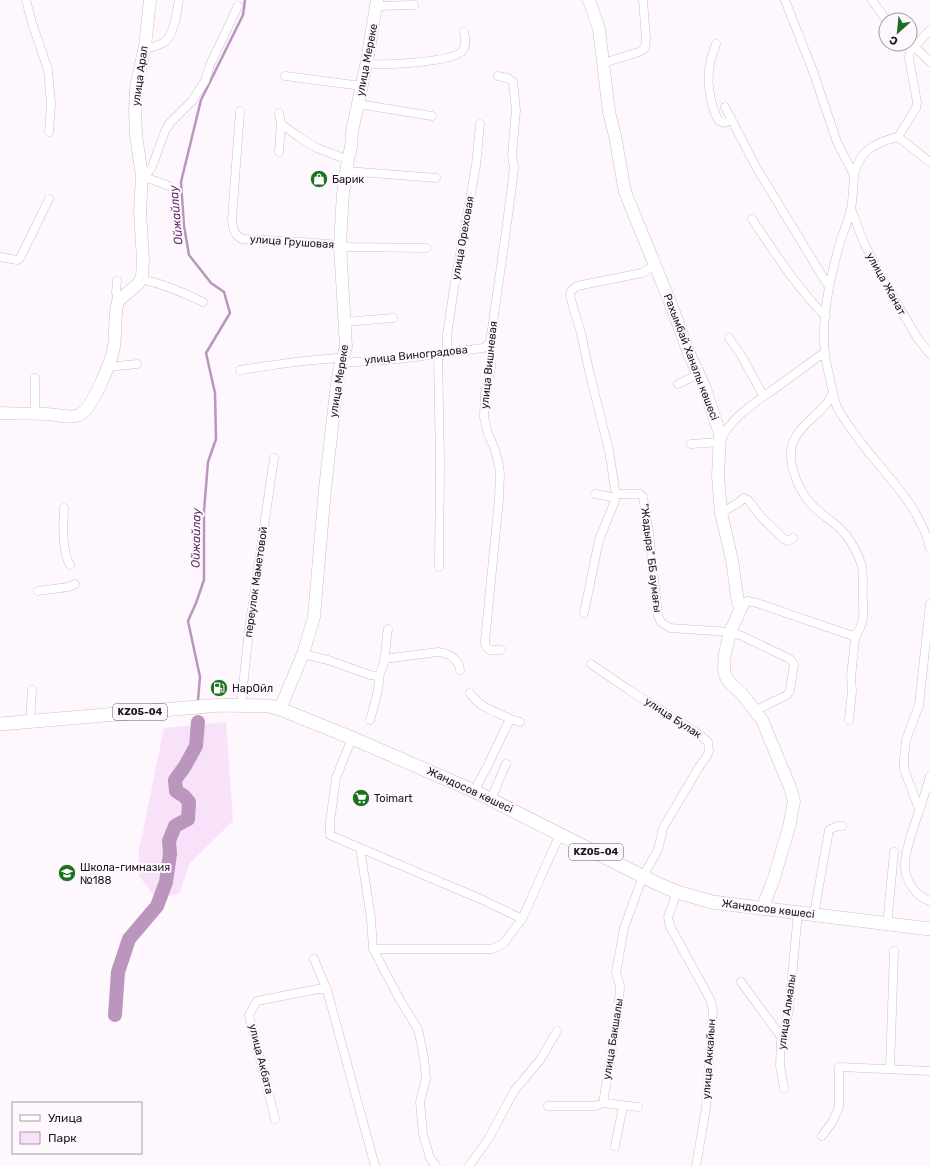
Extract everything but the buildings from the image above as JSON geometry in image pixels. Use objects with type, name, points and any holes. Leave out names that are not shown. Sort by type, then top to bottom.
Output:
[{"type":"main road","name":"Жандосов көшесі","points":[[0,724],[221,705],[269,706],[352,738],[474,791],[677,892],[712,902],[814,914],[887,925],[930,929]]},
{"type":"street","points":[[26,0],[34,30],[48,70],[51,104],[49,132]]},
{"type":"street","name":"улица Арал","points":[[141,279],[143,260],[140,211],[142,176],[136,135],[135,111],[136,88],[150,0]]},
{"type":"street","points":[[143,51],[165,42],[170,37],[179,0]]},
{"type":"street","name":"Рахымбай Ханалы көшесі","points":[[589,0],[599,29],[609,112],[625,192],[690,356],[710,402],[720,434],[721,441],[718,476],[721,513],[734,567],[738,602],[742,606]]},
{"type":"street","points":[[603,63],[639,52],[645,48],[646,39],[643,0]]},
{"type":"street","points":[[785,0],[814,74],[837,142],[854,175]]},
{"type":"street","points":[[872,0],[880,12]]},
{"type":"street","points":[[376,3],[414,5]]},
{"type":"street","name":"улица Мереке","points":[[280,709],[303,654],[314,617],[325,489],[341,361],[346,348],[340,245],[343,193],[358,104],[367,64],[376,3]]},
{"type":"street","points":[[142,176],[147,174],[152,167],[165,131],[170,123],[192,101],[205,81],[210,65],[238,6]]},
{"type":"street","points":[[918,42],[930,30]]},
{"type":"street","points":[[367,64],[382,65],[454,56],[462,51],[465,45],[464,32]]},
{"type":"street","points":[[716,44],[711,59],[709,72],[710,95],[713,112],[718,122],[725,123],[731,120]]},
{"type":"street","points":[[918,50],[930,62]]},
{"type":"street","points":[[909,52],[909,58],[917,102],[916,108],[898,137],[879,143],[865,151],[857,165],[854,175],[851,209],[838,248],[829,287],[824,327],[825,352],[836,406],[862,444],[887,473],[914,511],[925,532],[930,548]]},
{"type":"street","points":[[285,76],[362,86]]},
{"type":"street","name":"улица Вишневая","points":[[498,76],[508,78],[513,82],[516,110],[512,155],[514,167],[513,177],[490,343],[491,368],[485,393],[484,417],[488,434],[494,447],[500,473],[486,647],[490,650],[501,650]]},
{"type":"street","points":[[358,104],[432,116]]},
{"type":"street","points":[[725,106],[731,120],[778,204],[829,287]]},
{"type":"street","name":"улица Грушовая","points":[[240,111],[232,219],[234,233],[237,236],[242,239],[289,241],[348,247],[426,248]]},
{"type":"street","points":[[279,113],[281,124],[279,152]]},
{"type":"street","points":[[281,124],[299,138],[347,165],[436,178]]},
{"type":"street","name":"улица Ореховая","points":[[447,352],[447,335],[476,165],[480,124]]},
{"type":"street","points":[[280,142],[282,136],[288,134],[299,138]]},
{"type":"street","points":[[898,137],[930,162]]},
{"type":"street","points":[[142,176],[169,186]]},
{"type":"street","points":[[0,257],[17,260],[20,258],[49,199]]},
{"type":"street","name":"улица Жанат","points":[[851,209],[864,243],[881,276],[918,339],[930,354]]},
{"type":"street","points":[[752,219],[795,282],[812,304],[826,317]]},
{"type":"street","points":[[584,613],[599,540],[617,496],[609,451],[581,333],[570,295],[571,291],[577,286],[642,274],[655,265]]},
{"type":"street","points":[[118,301],[138,284],[141,279],[182,291],[203,302]]},
{"type":"street","points":[[0,413],[71,416],[80,415],[87,409],[94,398],[108,367],[114,347],[115,320],[118,301],[116,292],[117,281]]},
{"type":"street","points":[[345,322],[393,318]]},
{"type":"street","points":[[729,338],[741,355],[763,395]]},
{"type":"street","name":"улица Виноградова","points":[[240,370],[289,363],[399,359],[483,348],[490,343]]},
{"type":"street","points":[[691,444],[721,441],[727,428],[763,395],[825,352]]},
{"type":"street","points":[[438,354],[440,463],[439,567]]},
{"type":"street","points":[[108,367],[137,364]]},
{"type":"street","points":[[678,384],[699,374]]},
{"type":"street","points":[[35,378],[35,414]]},
{"type":"street","points":[[833,393],[826,404],[806,424],[793,442],[791,450],[793,471],[799,487],[815,508],[844,532],[860,561],[864,611],[862,622],[855,638],[849,720]]},
{"type":"street","name":"переулок Маметовой","points":[[241,705],[264,519],[274,458]]},
{"type":"street","name":"\"Жадыра\" ББ аумағы","points":[[595,494],[611,497],[620,494],[637,493],[643,497],[649,532],[658,616],[661,622],[670,628],[730,632],[742,636],[790,659],[794,664],[790,690],[787,695],[770,705]]},
{"type":"street","points":[[721,513],[744,498],[748,500],[762,518],[784,539],[788,541],[793,538]]},
{"type":"street","points":[[64,508],[63,535],[67,560],[70,565]]},
{"type":"street","points":[[38,591],[75,584]]},
{"type":"street","points":[[762,909],[774,878],[789,827],[794,801],[790,787],[762,720],[756,710],[729,682],[726,675],[724,668],[725,653],[730,632],[742,606],[747,601],[757,603],[855,638]]},
{"type":"street","points":[[919,809],[904,769],[904,759],[906,740],[919,705],[930,604]]},
{"type":"street","points":[[370,720],[377,695],[378,677],[384,658],[388,629]]},
{"type":"street","points":[[384,658],[438,652],[445,653],[454,657],[460,665],[460,670]]},
{"type":"street","points":[[303,654],[328,660],[378,677]]},
{"type":"street","name":"улица Булак","points":[[591,664],[696,732],[708,742],[709,751],[707,756],[666,822],[661,835],[658,850],[643,876]]},
{"type":"street","points":[[30,722],[32,690]]},
{"type":"street","points":[[470,693],[479,704],[510,719],[520,722]]},
{"type":"street","points":[[756,710],[764,706],[781,705]]},
{"type":"street","points":[[474,791],[510,719]]},
{"type":"street","points":[[352,738],[336,778],[330,822],[330,835],[483,900],[522,919]]},
{"type":"street","points":[[491,799],[506,764]]},
{"type":"street","points":[[930,776],[907,850],[905,869],[908,880],[914,889],[926,900],[930,901]]},
{"type":"street","points":[[814,914],[829,830],[837,826],[842,826]]},
{"type":"street","points":[[373,949],[492,949],[503,944],[522,919],[556,843],[562,834]]},
{"type":"street","points":[[360,848],[371,918],[373,949],[400,1000],[418,1029],[424,1058],[426,1079],[420,1102],[423,1134],[430,1158],[436,1166]]},
{"type":"street","points":[[887,925],[894,852]]},
{"type":"street","name":"улица Бакшалы","points":[[603,1103],[618,1014],[620,986],[616,973],[624,928],[643,876]]},
{"type":"street","name":"улица Аккайын","points":[[677,892],[668,917],[670,926],[710,999],[713,1011],[706,1108],[696,1166]]},
{"type":"street","name":"улица Алмалы","points":[[784,1088],[780,1066],[782,1038],[789,1010],[798,912]]},
{"type":"street","points":[[890,1069],[894,951]]},
{"type":"street","points":[[314,959],[327,990],[375,1166]]},
{"type":"street","points":[[740,982],[782,1038]]},
{"type":"street","name":"улица Акбата","points":[[275,1118],[249,1015],[257,1001],[318,989],[327,990]]},
{"type":"street","points":[[469,1166],[489,1138],[514,1091],[540,1060],[557,1031]]},
{"type":"street","points":[[822,1136],[833,1121],[839,1107],[839,1067],[930,1071]]},
{"type":"street","points":[[548,1106],[595,1106],[603,1103],[638,1107]]},
{"type":"street","points":[[615,1146],[623,1106]]},
{"type":"green space","points":[[226,722],[233,821],[190,863],[179,894],[168,896],[153,894],[139,876],[139,850],[164,728]]},
{"type":"waterway","name":"Ойжайлау","points":[[198,700],[200,677],[188,621],[204,580],[204,511],[208,462],[216,439],[215,393],[206,353],[230,313],[224,292],[211,283],[189,255],[184,226],[181,182],[201,100],[243,15],[245,0]]},
{"type":"waterway","points":[[115,1015],[118,972],[129,939],[157,906],[166,882],[170,854],[169,841],[175,826],[188,819],[189,802],[184,796],[176,791],[175,780],[196,746],[198,722]]},
{"type":"place","name":"Барик","points":[[319,179]]},
{"type":"place","name":"НарОйл","points":[[219,688]]},
{"type":"place","name":"Toimart","points":[[361,798]]},
{"type":"place","name":"Школа-гимназия №188","points":[[67,873]]}]
